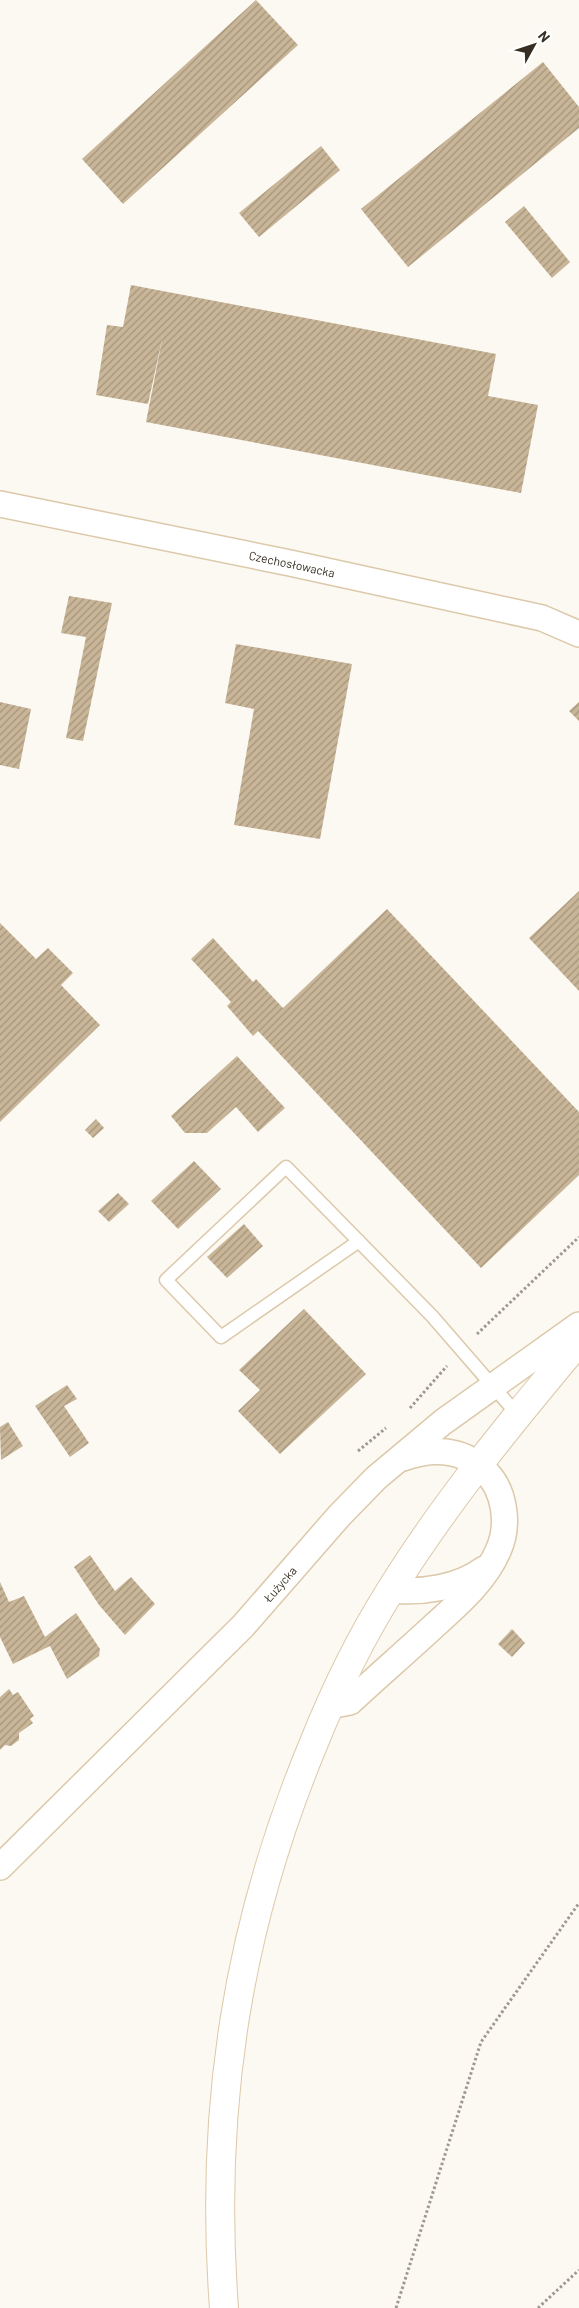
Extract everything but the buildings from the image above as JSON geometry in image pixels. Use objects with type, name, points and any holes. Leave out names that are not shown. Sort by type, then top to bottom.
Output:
[{"type":"street","name":"Czechosłowacka","points":[[0,504],[290,563],[542,618],[579,634]]},
{"type":"street","name":"Łużycka","points":[[0,1867],[243,1626],[339,1516],[376,1478],[443,1422],[579,1324]]},
{"type":"street","points":[[224,2308],[220,2236],[221,2147],[236,2000],[254,1917],[272,1852],[294,1788],[329,1706],[360,1643],[391,1590],[429,1532],[478,1464],[579,1341]]},
{"type":"street","points":[[329,1706],[350,1702],[462,1600],[480,1580],[493,1560],[503,1536],[504,1515],[493,1481],[478,1464],[464,1456],[441,1451],[422,1452],[398,1459]]},
{"type":"street","points":[[391,1590],[410,1592],[451,1584],[476,1575],[493,1560]]},
{"type":"lane","points":[[359,1241],[221,1337],[166,1280],[286,1166],[359,1241],[432,1316],[491,1387],[518,1414]]},
{"type":"path","points":[[461,1350],[579,1237]]},
{"type":"path","points":[[396,2308],[481,2042],[579,1902]]},
{"type":"path","points":[[538,2308],[579,2270]]}]
